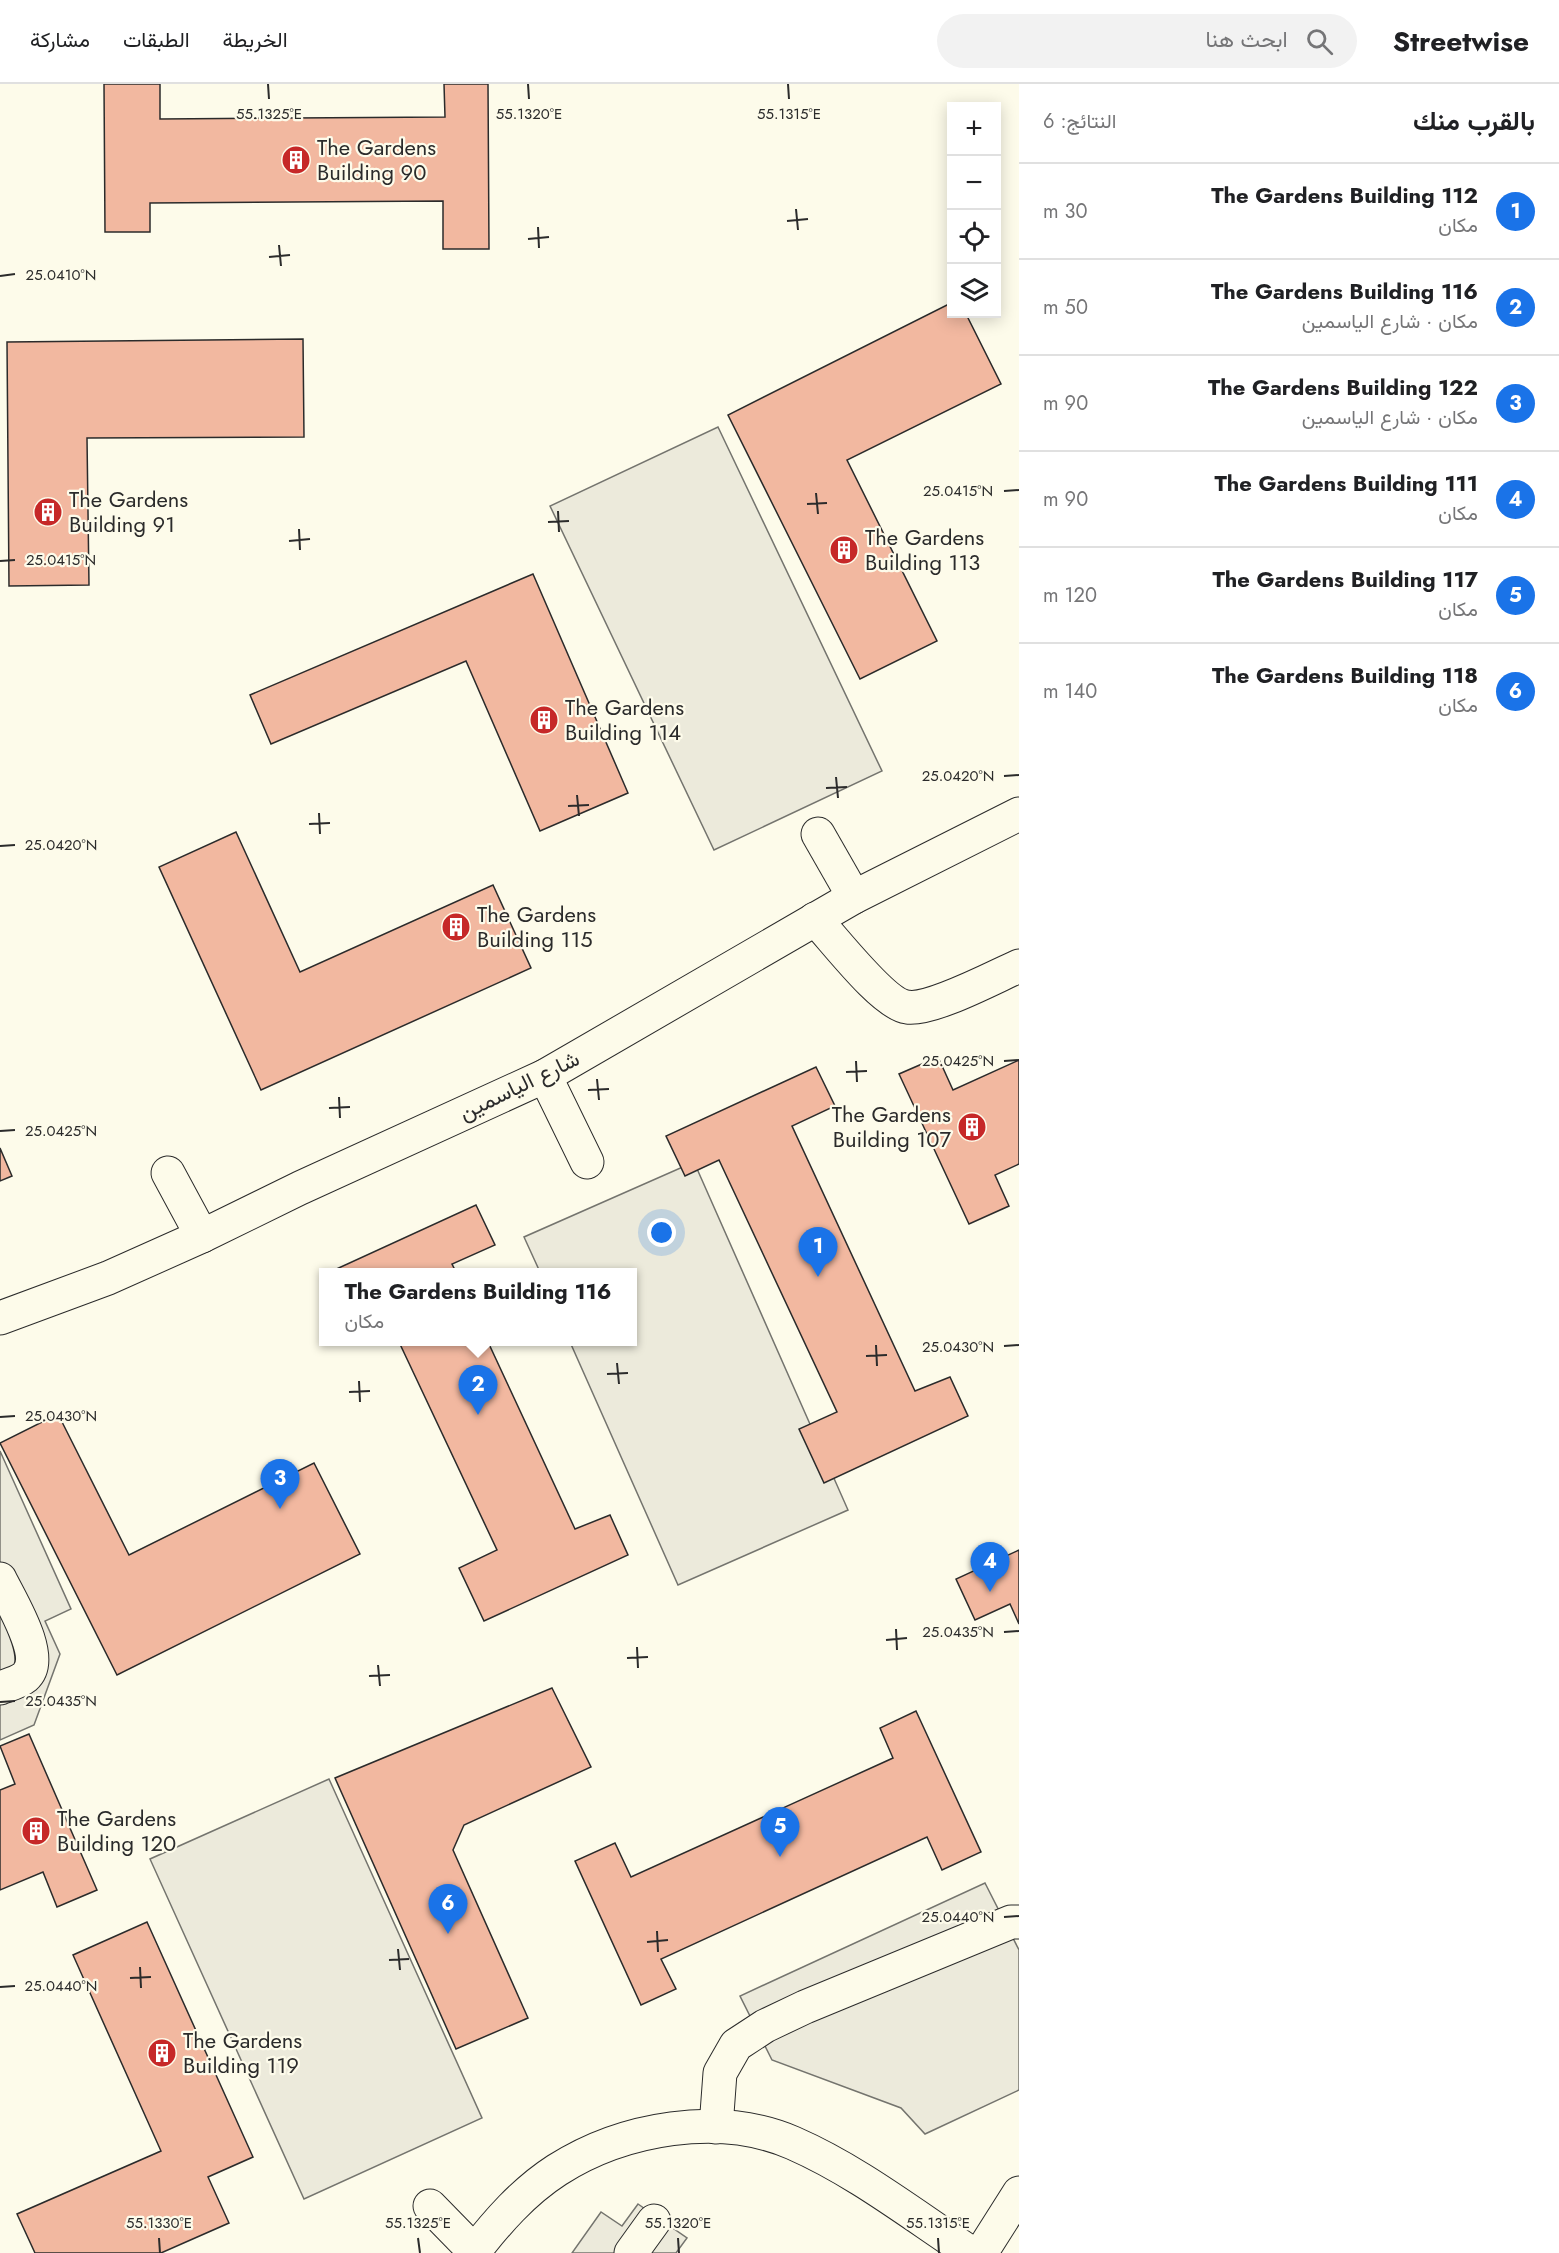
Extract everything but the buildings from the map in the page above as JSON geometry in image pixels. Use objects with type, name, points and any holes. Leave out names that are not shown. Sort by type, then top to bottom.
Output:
[{"type":"street","name":"شارع الياسمين","points":[[0,1318],[108,1278],[545,1076],[854,897],[1019,814]]},
{"type":"street","points":[[818,834],[854,897]]},
{"type":"street","points":[[815,919],[885,996],[908,1007],[925,1006],[1019,966]]},
{"type":"street","points":[[545,1076],[586,1162]]},
{"type":"street","points":[[168,1173],[202,1236]]},
{"type":"street","points":[[0,1579],[34,1656],[30,1671],[25,1677],[0,1688]]},
{"type":"street","points":[[716,2127],[720,2073],[736,2045],[765,2026],[805,2007],[1011,1922],[1019,1922]]},
{"type":"street","points":[[430,2206],[474,2252],[512,2206],[557,2170],[609,2144],[665,2130],[716,2127],[761,2132],[803,2148],[844,2169],[971,2253]]},
{"type":"street","points":[[981,2253],[1019,2193]]},
{"type":"street","points":[[631,2253],[654,2221]]},
{"type":"shaded area","points":[[718,427],[882,771],[714,850],[550,506]]},
{"type":"shaded area","points":[[694,1162],[848,1510],[678,1585],[572,1346],[637,1346],[637,1268],[538,1268],[524,1237]]},
{"type":"shaded area","points":[[0,1451],[71,1609],[45,1621],[60,1654],[34,1725],[0,1740]]},
{"type":"shaded area","points":[[329,1779],[482,2118],[304,2199],[150,1859]]},
{"type":"shaded area","points":[[985,1883],[1019,1950],[1019,2090],[925,2134],[901,2108],[772,2060],[740,1996]]},
{"type":"shaded area","points":[[638,2204],[687,2238],[676,2253],[572,2253],[601,2212],[622,2226]]},
{"type":"place","name":"The Gardens Building 90","points":[[296,160]]},
{"type":"place","name":"The Gardens Building 91","points":[[48,512]]},
{"type":"place","name":"The Gardens Building 113","points":[[844,550]]},
{"type":"place","name":"The Gardens Building 114","points":[[544,720]]},
{"type":"place","name":"The Gardens Building 115","points":[[456,927]]},
{"type":"place","name":"The Gardens Building 107","points":[[972,1127]]},
{"type":"place","name":"The Gardens Building 112","points":[[818,1277]]},
{"type":"place","name":"The Gardens Building 116","points":[[478,1415]]},
{"type":"place","name":"The Gardens Building 122","points":[[280,1509]]},
{"type":"place","name":"The Gardens Building 111","points":[[990,1592]]},
{"type":"place","name":"The Gardens Building 120","points":[[36,1831]]},
{"type":"place","name":"The Gardens Building 117","points":[[780,1857]]},
{"type":"place","name":"The Gardens Building 118","points":[[448,1934]]},
{"type":"place","name":"The Gardens Building 119","points":[[162,2053]]}]
